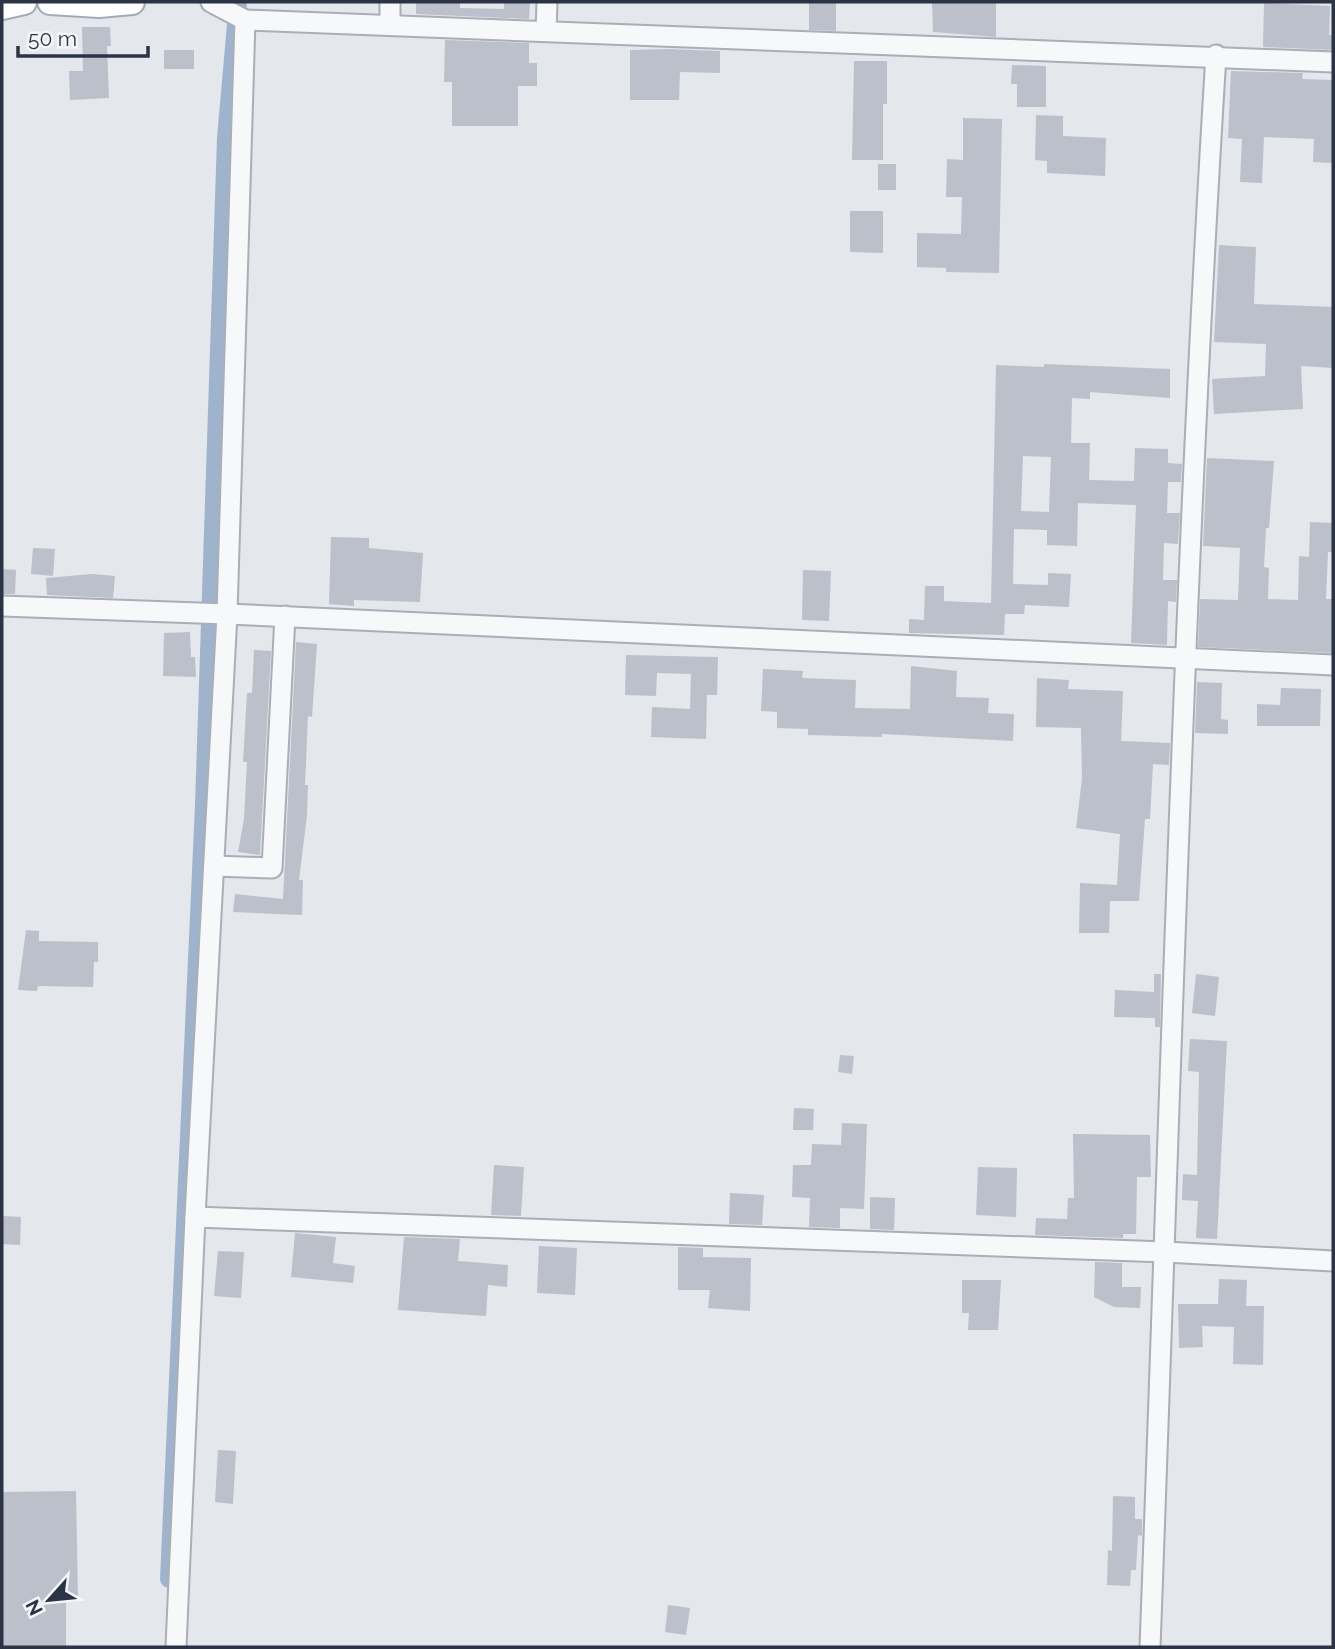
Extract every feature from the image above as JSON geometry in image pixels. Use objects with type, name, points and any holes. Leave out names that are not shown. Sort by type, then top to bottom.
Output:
[{"type":"main road","points":[[2,7],[24,2]]},
{"type":"main road","points":[[50,2],[99,5],[132,2]]},
{"type":"street","points":[[211,2],[244,20],[977,49],[1216,55],[1333,62]]},
{"type":"street","points":[[390,2],[390,25]]},
{"type":"street","points":[[546,31],[547,2]]},
{"type":"street","points":[[176,1647],[195,1217],[227,614],[244,20]]},
{"type":"street","points":[[1150,1647],[1185,659],[1201,304],[1216,55]]},
{"type":"street","points":[[2,606],[285,616],[1333,665]]},
{"type":"street","points":[[214,866],[272,868],[285,616]]},
{"type":"street","points":[[195,1217],[1165,1252],[1333,1261]]},
{"type":"building","points":[[416,2],[460,2],[460,8],[504,9],[504,2],[530,2],[529,19],[416,14]]},
{"type":"building","points":[[809,2],[836,2],[836,31],[809,30]]},
{"type":"building","points":[[932,2],[996,2],[996,37],[933,32]]},
{"type":"building","points":[[1264,3],[1330,6],[1329,35],[1333,35],[1333,50],[1263,47]]},
{"type":"building","points":[[82,27],[110,27],[111,46],[107,46],[109,98],[70,100],[69,71],[83,71]]},
{"type":"building","points":[[445,40],[529,43],[529,63],[537,63],[537,86],[518,86],[518,126],[452,126],[452,82],[444,82]]},
{"type":"building","points":[[164,50],[194,50],[194,69],[164,69]]},
{"type":"building","points":[[630,50],[720,51],[720,73],[680,72],[679,100],[630,100]]},
{"type":"building","points":[[854,61],[887,61],[887,104],[883,104],[883,160],[852,160]]},
{"type":"building","points":[[1012,65],[1046,66],[1046,107],[1017,107],[1017,84],[1011,84]]},
{"type":"building","points":[[1231,71],[1303,73],[1302,79],[1333,80],[1333,163],[1313,162],[1314,139],[1264,137],[1262,183],[1240,182],[1242,139],[1228,138]]},
{"type":"building","points":[[1036,115],[1063,116],[1063,136],[1106,138],[1105,176],[1047,173],[1047,161],[1035,160]]},
{"type":"building","points":[[963,118],[1002,119],[999,273],[946,272],[946,268],[917,267],[917,233],[961,234],[962,197],[946,197],[947,159],[963,160]]},
{"type":"building","points":[[878,164],[896,164],[896,190],[878,190]]},
{"type":"building","points":[[850,211],[883,211],[883,253],[850,252]]},
{"type":"building","points":[[1219,245],[1256,247],[1254,304],[1333,307],[1333,368],[1301,366],[1303,409],[1214,414],[1212,379],[1265,376],[1266,344],[1214,342]]},
{"type":"building","points":[[1044,364],[1170,369],[1170,398],[1090,392],[1090,399],[1072,398],[1071,443],[1090,443],[1089,480],[1134,481],[1135,448],[1168,449],[1168,463],[1182,464],[1181,482],[1168,482],[1167,513],[1180,513],[1178,544],[1164,543],[1163,580],[1177,580],[1176,602],[1168,601],[1167,645],[1131,643],[1136,505],[1078,503],[1077,546],[1047,545],[1047,530],[1014,529],[1013,584],[1048,585],[1048,573],[1071,574],[1069,607],[1025,605],[1024,614],[1005,614],[1004,635],[909,633],[909,619],[924,620],[925,586],[944,586],[944,601],[991,603],[996,365],[1044,367]],"holes":[[[1023,456],[1051,457],[1049,512],[1021,511]]]},
{"type":"building","points":[[1207,458],[1274,461],[1264,567],[1269,568],[1268,599],[1298,600],[1299,556],[1309,557],[1310,522],[1333,523],[1333,552],[1328,552],[1326,599],[1333,599],[1333,653],[1198,647],[1200,599],[1238,600],[1240,548],[1203,546]]},
{"type":"building","points":[[331,537],[369,538],[369,548],[423,553],[420,602],[354,600],[354,606],[329,604]]},
{"type":"building","points":[[33,548],[55,549],[53,576],[31,574]]},
{"type":"building","points":[[2,569],[16,570],[15,594],[2,594]]},
{"type":"building","points":[[803,570],[831,571],[829,621],[802,620]]},
{"type":"building","points":[[92,574],[115,576],[113,598],[47,595],[46,578]]},
{"type":"building","points":[[190,632],[191,657],[195,657],[196,677],[163,676],[164,633]]},
{"type":"building","points":[[296,642],[317,644],[312,717],[308,716],[305,785],[308,785],[307,815],[299,880],[303,880],[302,915],[233,912],[235,894],[283,899]]},
{"type":"building","points":[[254,650],[271,651],[260,855],[238,852],[244,819],[247,762],[243,762],[247,693],[252,693]]},
{"type":"building","points":[[626,655],[718,657],[717,695],[707,695],[706,739],[651,737],[652,707],[690,709],[691,674],[657,673],[656,696],[625,695]]},
{"type":"building","points":[[911,666],[957,671],[956,697],[989,698],[988,713],[1014,714],[1013,741],[882,734],[882,737],[808,735],[808,729],[777,728],[777,712],[761,711],[763,669],[803,671],[802,678],[856,680],[855,708],[910,709]]},
{"type":"building","points":[[1037,678],[1069,680],[1068,689],[1123,691],[1121,741],[1170,743],[1169,765],[1153,764],[1150,819],[1145,819],[1139,901],[1110,901],[1109,933],[1079,933],[1080,883],[1117,885],[1120,834],[1076,828],[1082,779],[1081,728],[1036,727]]},
{"type":"building","points":[[1197,682],[1222,683],[1221,719],[1228,720],[1228,734],[1195,733]]},
{"type":"building","points":[[1281,688],[1321,689],[1320,726],[1257,726],[1257,704],[1280,705]]},
{"type":"building","points":[[26,930],[39,931],[39,941],[98,942],[98,962],[94,962],[93,987],[38,986],[37,991],[18,990]]},
{"type":"building","points":[[1154,974],[1161,974],[1160,1027],[1155,1027],[1155,1018],[1114,1017],[1115,990],[1154,992]]},
{"type":"building","points":[[1196,974],[1219,977],[1215,1016],[1192,1013]]},
{"type":"building","points":[[1190,1039],[1227,1041],[1217,1239],[1196,1238],[1198,1201],[1182,1200],[1183,1174],[1197,1175],[1199,1072],[1188,1071]]},
{"type":"building","points":[[840,1055],[854,1056],[852,1074],[838,1072]]},
{"type":"building","points":[[794,1108],[814,1109],[813,1130],[793,1130]]},
{"type":"building","points":[[842,1123],[867,1124],[864,1209],[840,1208],[840,1228],[809,1227],[810,1198],[792,1197],[793,1165],[811,1165],[812,1144],[841,1145]]},
{"type":"building","points":[[1073,1134],[1150,1135],[1151,1177],[1137,1177],[1136,1234],[1123,1234],[1123,1238],[1035,1235],[1036,1218],[1067,1219],[1068,1198],[1074,1198]]},
{"type":"building","points":[[494,1165],[524,1167],[521,1216],[491,1215]]},
{"type":"building","points":[[978,1167],[1017,1168],[1016,1217],[976,1215]]},
{"type":"building","points":[[730,1193],[764,1195],[762,1225],[729,1224]]},
{"type":"building","points":[[870,1197],[895,1198],[894,1230],[870,1229]]},
{"type":"building","points":[[2,1216],[21,1217],[20,1245],[2,1244]]},
{"type":"building","points":[[295,1233],[336,1237],[333,1263],[355,1266],[353,1283],[291,1277]]},
{"type":"building","points":[[404,1237],[460,1239],[458,1261],[508,1265],[507,1287],[488,1285],[486,1316],[398,1310]]},
{"type":"building","points":[[539,1246],[577,1248],[575,1295],[537,1293]]},
{"type":"building","points":[[678,1247],[703,1248],[703,1257],[751,1258],[750,1311],[708,1308],[710,1290],[678,1290]]},
{"type":"building","points":[[218,1251],[244,1252],[241,1298],[214,1296]]},
{"type":"building","points":[[1095,1262],[1122,1263],[1122,1287],[1141,1287],[1140,1308],[1114,1307],[1094,1297]]},
{"type":"building","points":[[1219,1279],[1247,1280],[1246,1306],[1264,1306],[1263,1365],[1233,1364],[1234,1327],[1202,1326],[1203,1347],[1179,1348],[1178,1304],[1218,1304]]},
{"type":"building","points":[[962,1280],[1001,1280],[998,1330],[968,1330],[969,1313],[962,1313]]},
{"type":"building","points":[[218,1450],[236,1451],[233,1504],[215,1502]]},
{"type":"building","points":[[76,1491],[78,1599],[66,1600],[66,1647],[2,1647],[2,1492]]},
{"type":"building","points":[[1113,1496],[1135,1497],[1135,1519],[1142,1519],[1142,1536],[1138,1535],[1136,1570],[1131,1570],[1130,1586],[1107,1585],[1108,1550],[1112,1551]]},
{"type":"building","points":[[668,1605],[690,1608],[686,1635],[665,1632]]},
{"type":"waterway","points":[[169,1579],[204,805],[226,138],[238,2]]}]
